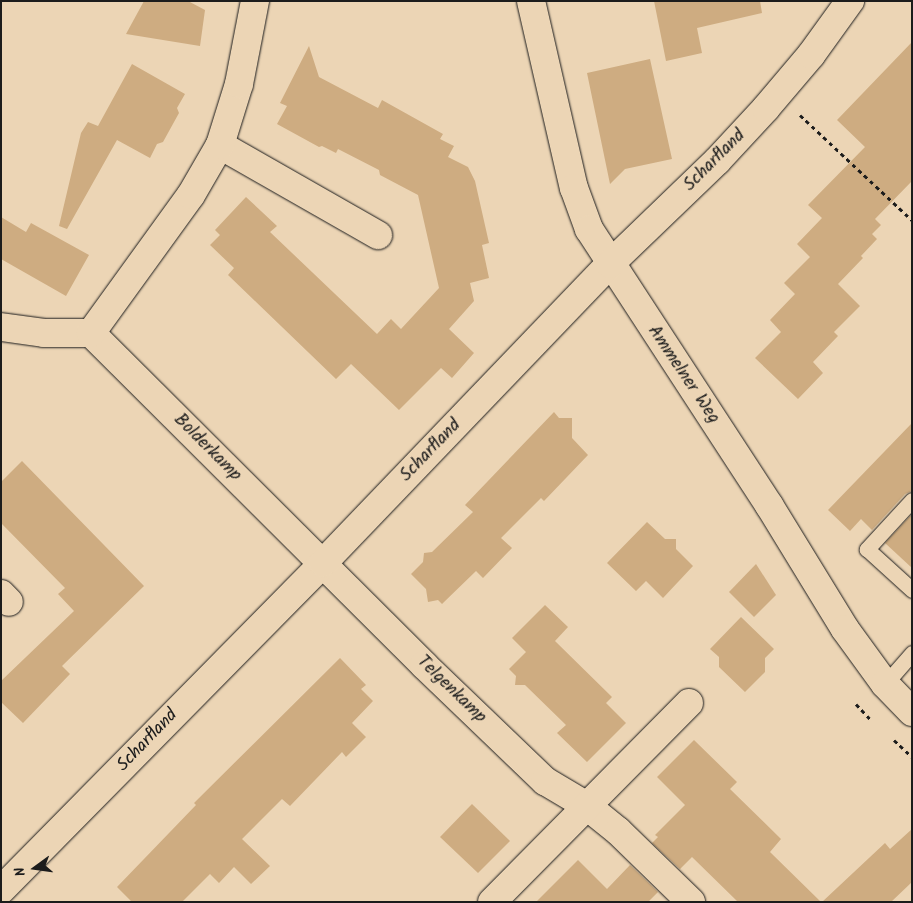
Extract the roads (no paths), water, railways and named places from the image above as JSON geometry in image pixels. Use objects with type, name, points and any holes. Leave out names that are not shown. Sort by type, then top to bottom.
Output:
[{"type":"street","points":[[1,327],[44,333],[90,333],[191,195],[220,145],[239,84],[255,1]]},
{"type":"street","name":"Ammelner Weg","points":[[531,1],[574,188],[589,229],[610,264],[769,505],[845,629],[885,684],[912,712]]},
{"type":"street","name":"Scharfland","points":[[1,890],[323,563],[610,264],[717,161],[811,55],[850,1]]},
{"type":"street","points":[[220,145],[378,235]]},
{"type":"street","name":"Bolderkamp","points":[[90,333],[323,563]]},
{"type":"street","name":"Telgenkamp","points":[[323,563],[545,781],[587,806],[618,831],[691,902]]},
{"type":"street","points":[[492,902],[689,703]]},
{"type":"lane","points":[[912,500],[867,548],[912,590]]},
{"type":"lane","points":[[885,684],[912,653]]}]
